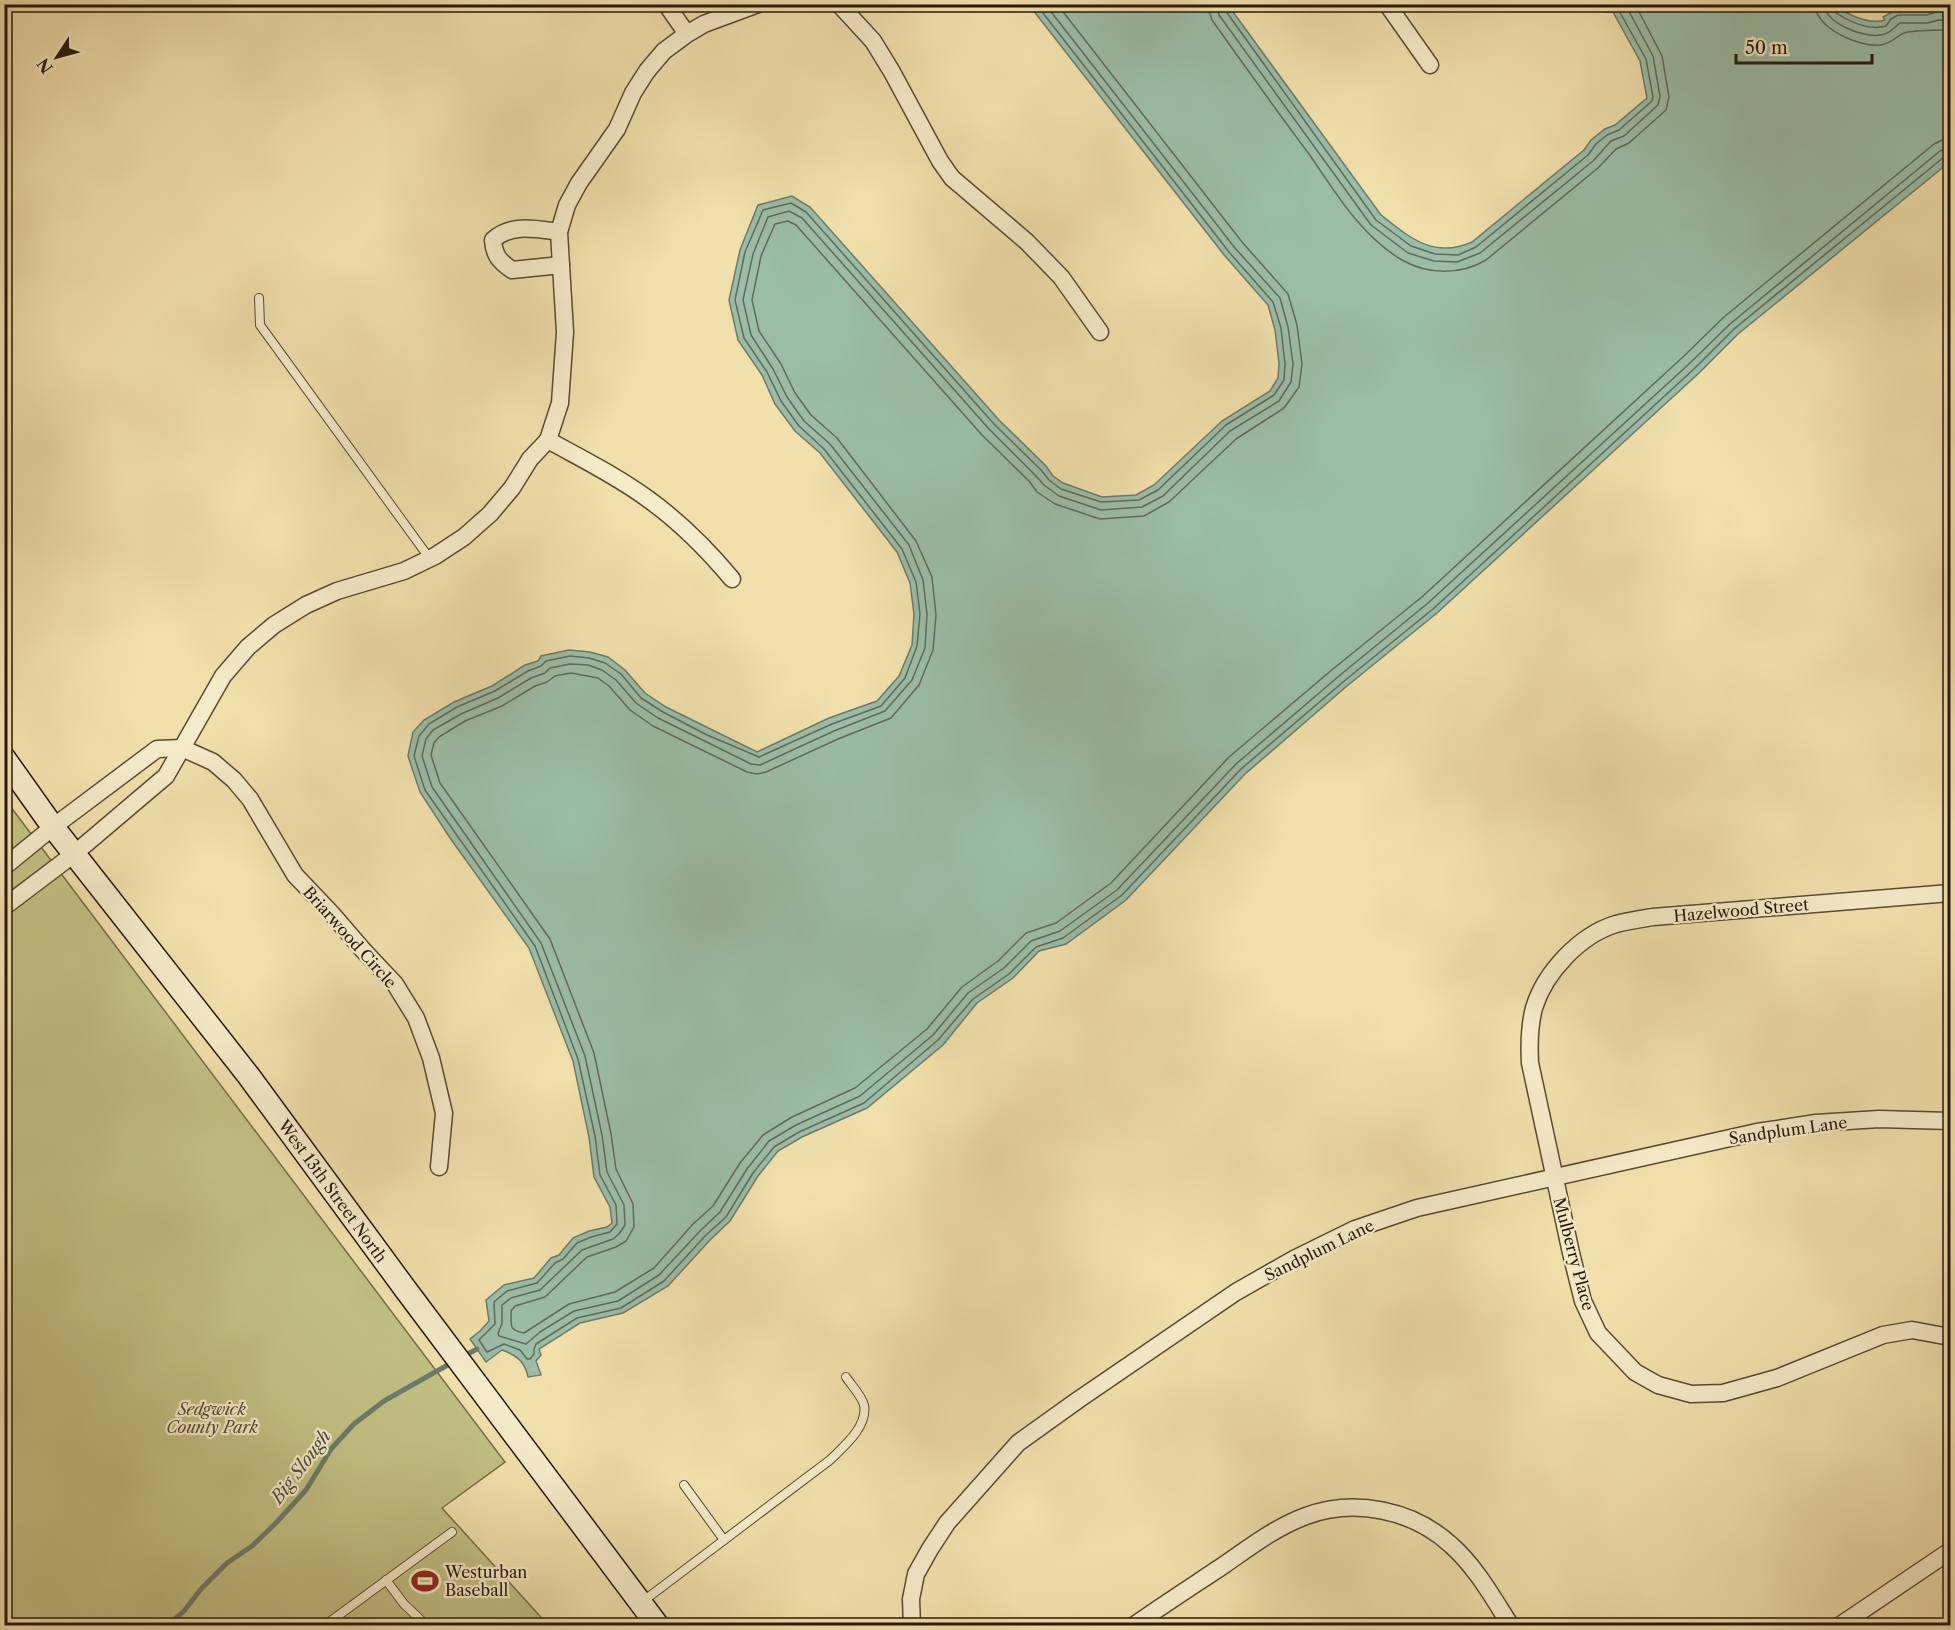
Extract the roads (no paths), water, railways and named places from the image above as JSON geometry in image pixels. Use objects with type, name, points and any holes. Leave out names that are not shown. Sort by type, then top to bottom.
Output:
[{"type":"street","points":[[666,4],[687,34]]},
{"type":"street","points":[[4,907],[74,854],[166,776],[223,676],[248,647],[274,625],[306,605],[337,591],[404,571],[430,559],[464,537],[490,514],[512,488],[530,459],[548,440],[560,402],[565,332],[559,232],[567,205],[579,183],[617,129],[633,93],[647,70],[664,51],[704,24],[758,4]]},
{"type":"street","points":[[839,4],[873,41],[940,161],[952,178],[1027,242],[1061,277],[1100,332]]},
{"type":"street","points":[[1387,4],[1430,64]]},
{"type":"street","points":[[559,232],[522,228],[502,232],[493,240],[494,252],[500,262],[512,270],[561,265]]},
{"type":"street","points":[[548,440],[647,498],[708,551],[732,579]]},
{"type":"street","points":[[4,867],[53,827],[158,749],[182,748]]},
{"type":"street","name":"Briarwood Circle","points":[[182,748],[213,762],[234,780],[263,819],[295,875],[395,984],[416,1018],[431,1058],[444,1113],[439,1167]]},
{"type":"street","name":"West 13th Street North","points":[[4,758],[53,827],[248,1075],[658,1626]]},
{"type":"street","name":"Hazelwood Street","points":[[1551,975],[1565,957],[1590,937],[1615,924],[1653,917],[1950,893]]},
{"type":"street","name":"Mulberry Place","points":[[1551,975],[1534,1006],[1529,1034],[1530,1064],[1583,1301],[1598,1333],[1635,1372],[1658,1385],[1691,1394],[1723,1393],[1777,1378],[1883,1335],[1912,1330],[1950,1338]]},
{"type":"street","name":"Sandplum Lane","points":[[912,1626],[911,1599],[916,1574],[930,1549],[947,1523],[1018,1443],[1236,1292],[1294,1259],[1355,1229],[1417,1208],[1757,1132],[1816,1123],[1879,1119],[1950,1121]]},
{"type":"street","points":[[1133,1626],[1277,1529],[1306,1516],[1331,1509],[1360,1508],[1395,1513],[1408,1518],[1422,1524],[1450,1544],[1488,1589],[1511,1626]]},
{"type":"street","points":[[1839,1626],[1950,1551]]},
{"type":"lane","points":[[260,298],[260,325],[430,559]]},
{"type":"lane","points":[[641,1603],[830,1460],[850,1440],[863,1419],[864,1405],[846,1377]]},
{"type":"lane","points":[[684,1485],[724,1540]]},
{"type":"lane","points":[[324,1626],[452,1532]]},
{"type":"lane","points":[[386,1580],[404,1604],[427,1626]]},
{"type":"water","points":[[1029,5],[1228,5],[1381,215],[1413,238],[1434,247],[1458,247],[1472,242],[1584,150],[1591,140],[1605,129],[1615,125],[1647,98],[1640,61],[1613,12],[1605,12],[1596,5],[1833,5],[1858,18],[1871,21],[1885,20],[1883,17],[1896,10],[1926,9],[1937,6],[1950,8],[1950,159],[1941,169],[1738,334],[1699,373],[1437,613],[1347,686],[1245,774],[1126,900],[1066,944],[1039,951],[1013,978],[977,1003],[943,1045],[867,1108],[802,1137],[778,1151],[758,1176],[730,1221],[668,1286],[623,1313],[580,1323],[539,1349],[541,1355],[536,1361],[541,1375],[528,1377],[519,1359],[502,1350],[486,1362],[470,1339],[489,1321],[486,1300],[504,1285],[534,1278],[551,1258],[559,1255],[573,1238],[607,1227],[612,1223],[610,1207],[594,1177],[589,1137],[573,1061],[529,948],[420,792],[408,756],[413,732],[424,720],[454,702],[492,686],[525,665],[538,661],[541,656],[569,650],[608,657],[625,670],[645,693],[666,707],[757,752],[829,718],[877,701],[899,676],[912,645],[914,614],[910,583],[897,552],[820,453],[795,431],[775,404],[762,375],[738,340],[729,300],[740,250],[758,205],[792,196],[810,207],[999,420],[1046,466],[1053,476],[1063,483],[1102,497],[1136,495],[1154,485],[1222,421],[1270,391],[1278,378],[1279,363],[1275,330],[1268,305],[1225,256]]},
{"type":"waterway","name":"Big Slough","points":[[464,1356],[477,1349]]},
{"type":"waterway","name":"Big Slough","points":[[167,1626],[184,1611],[201,1589],[227,1563],[252,1546],[275,1524],[306,1490],[331,1449],[354,1424],[384,1401],[453,1362]]},
{"type":"place","name":"Westurban Baseball","points":[[425,1581]]},
{"type":"park label","name":"Sedgwick County Park","points":[[212,1418]]}]
